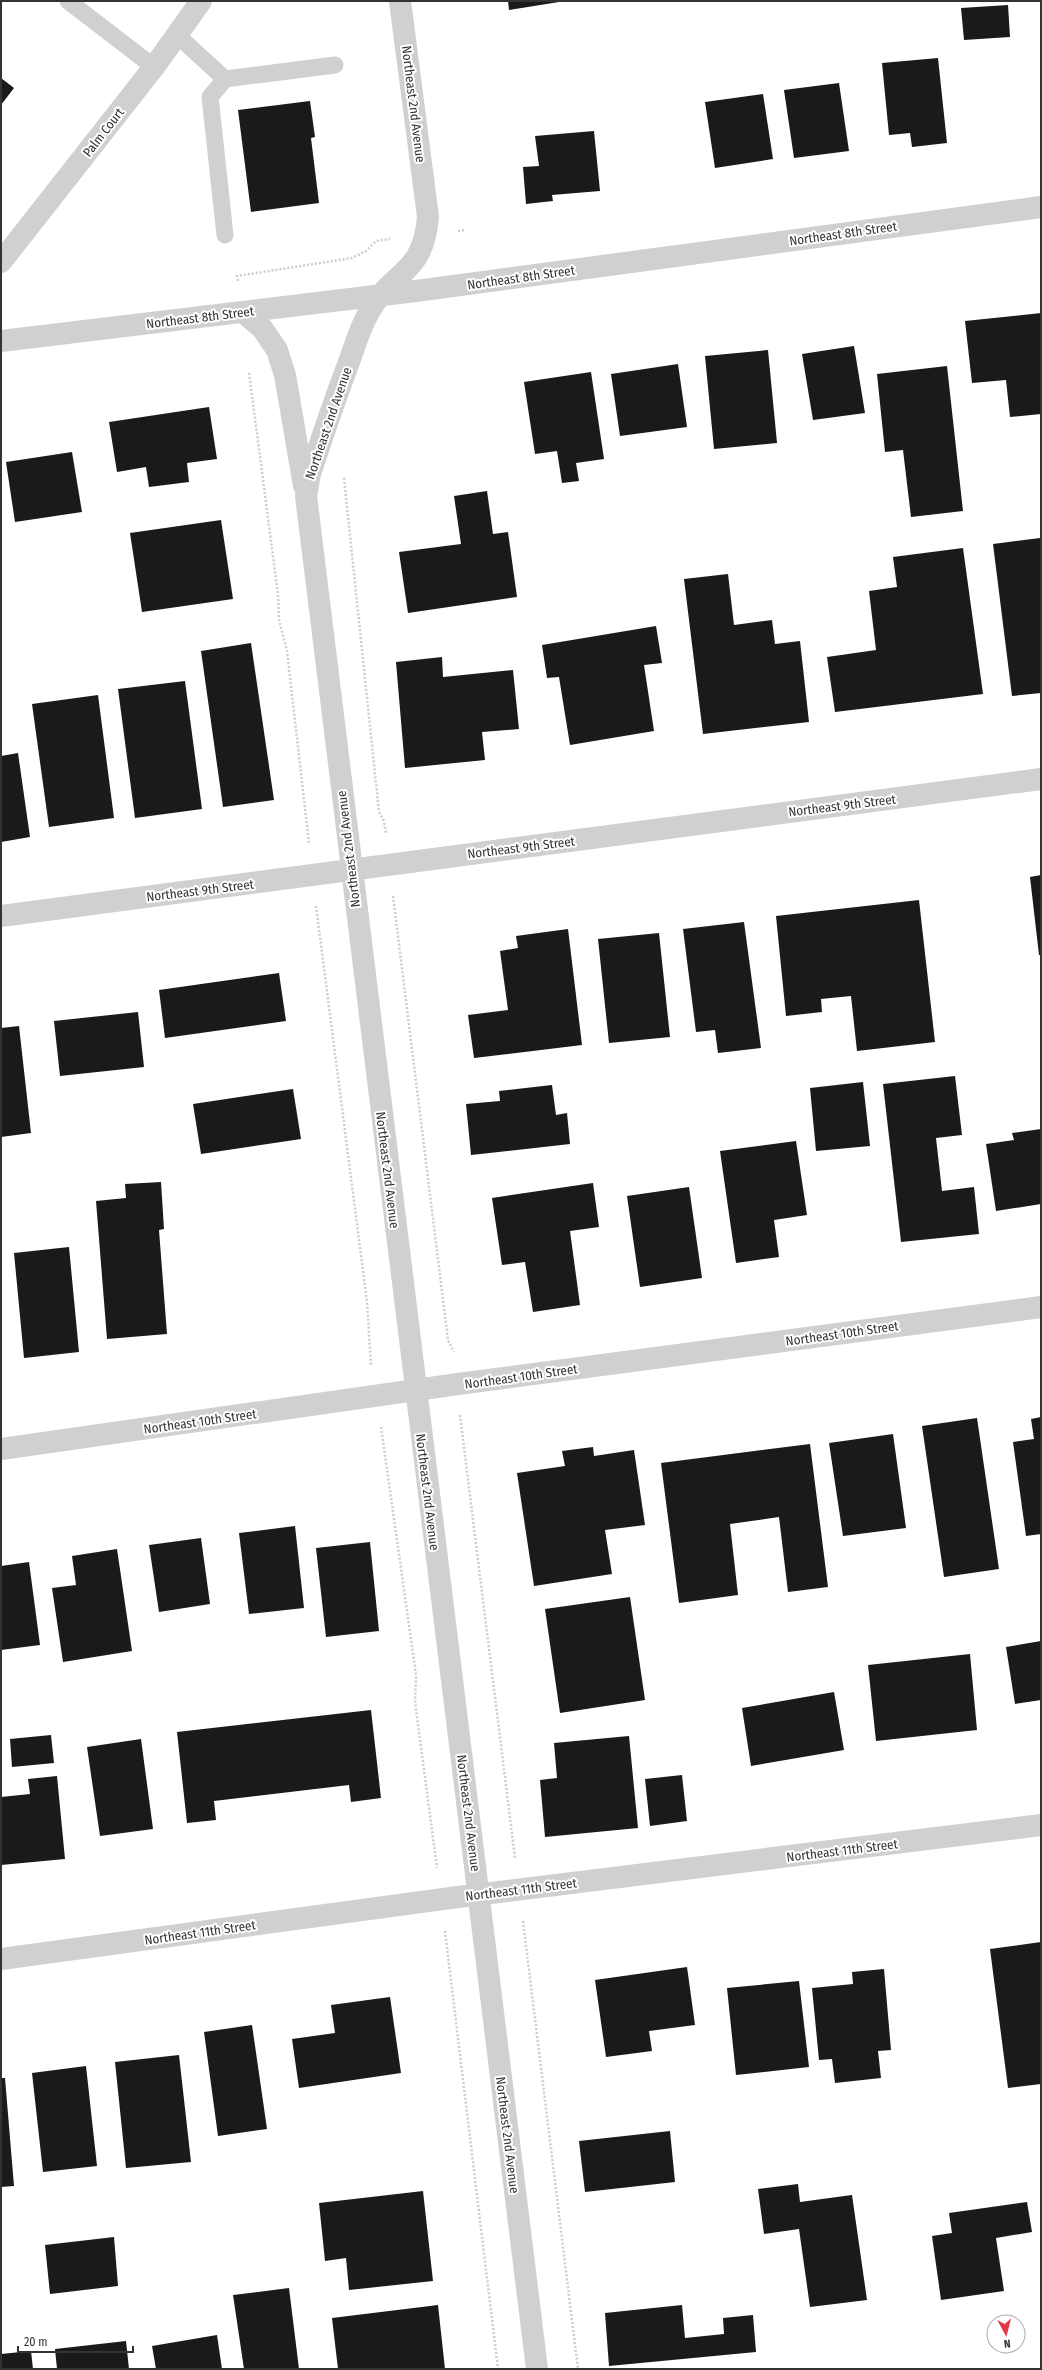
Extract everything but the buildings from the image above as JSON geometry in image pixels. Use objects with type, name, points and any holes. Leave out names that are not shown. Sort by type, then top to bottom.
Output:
[{"type":"street","name":"Palm Court","points":[[1,262],[154,67],[201,1]]},
{"type":"street","name":"Northeast 2nd Avenue","points":[[400,1],[428,217],[426,236],[420,255],[407,271],[379,296],[361,328],[310,474],[306,496],[351,870],[538,2369]]},
{"type":"street","name":"Northeast 8th Street","points":[[1,340],[379,296],[1041,207]]},
{"type":"street","points":[[243,312],[262,328],[278,350],[285,375],[306,496]]},
{"type":"street","name":"Northeast 9th Street","points":[[1,916],[1041,779]]},
{"type":"street","name":"Northeast 10th Street","points":[[1,1449],[416,1390],[1041,1307]]},
{"type":"street","name":"Northeast 11th Street","points":[[1,1959],[479,1894],[1041,1825]]},
{"type":"lane","points":[[68,1],[154,67]]},
{"type":"lane","points":[[177,35],[224,80]]},
{"type":"lane","points":[[224,236],[210,97],[224,80],[335,65]]}]
